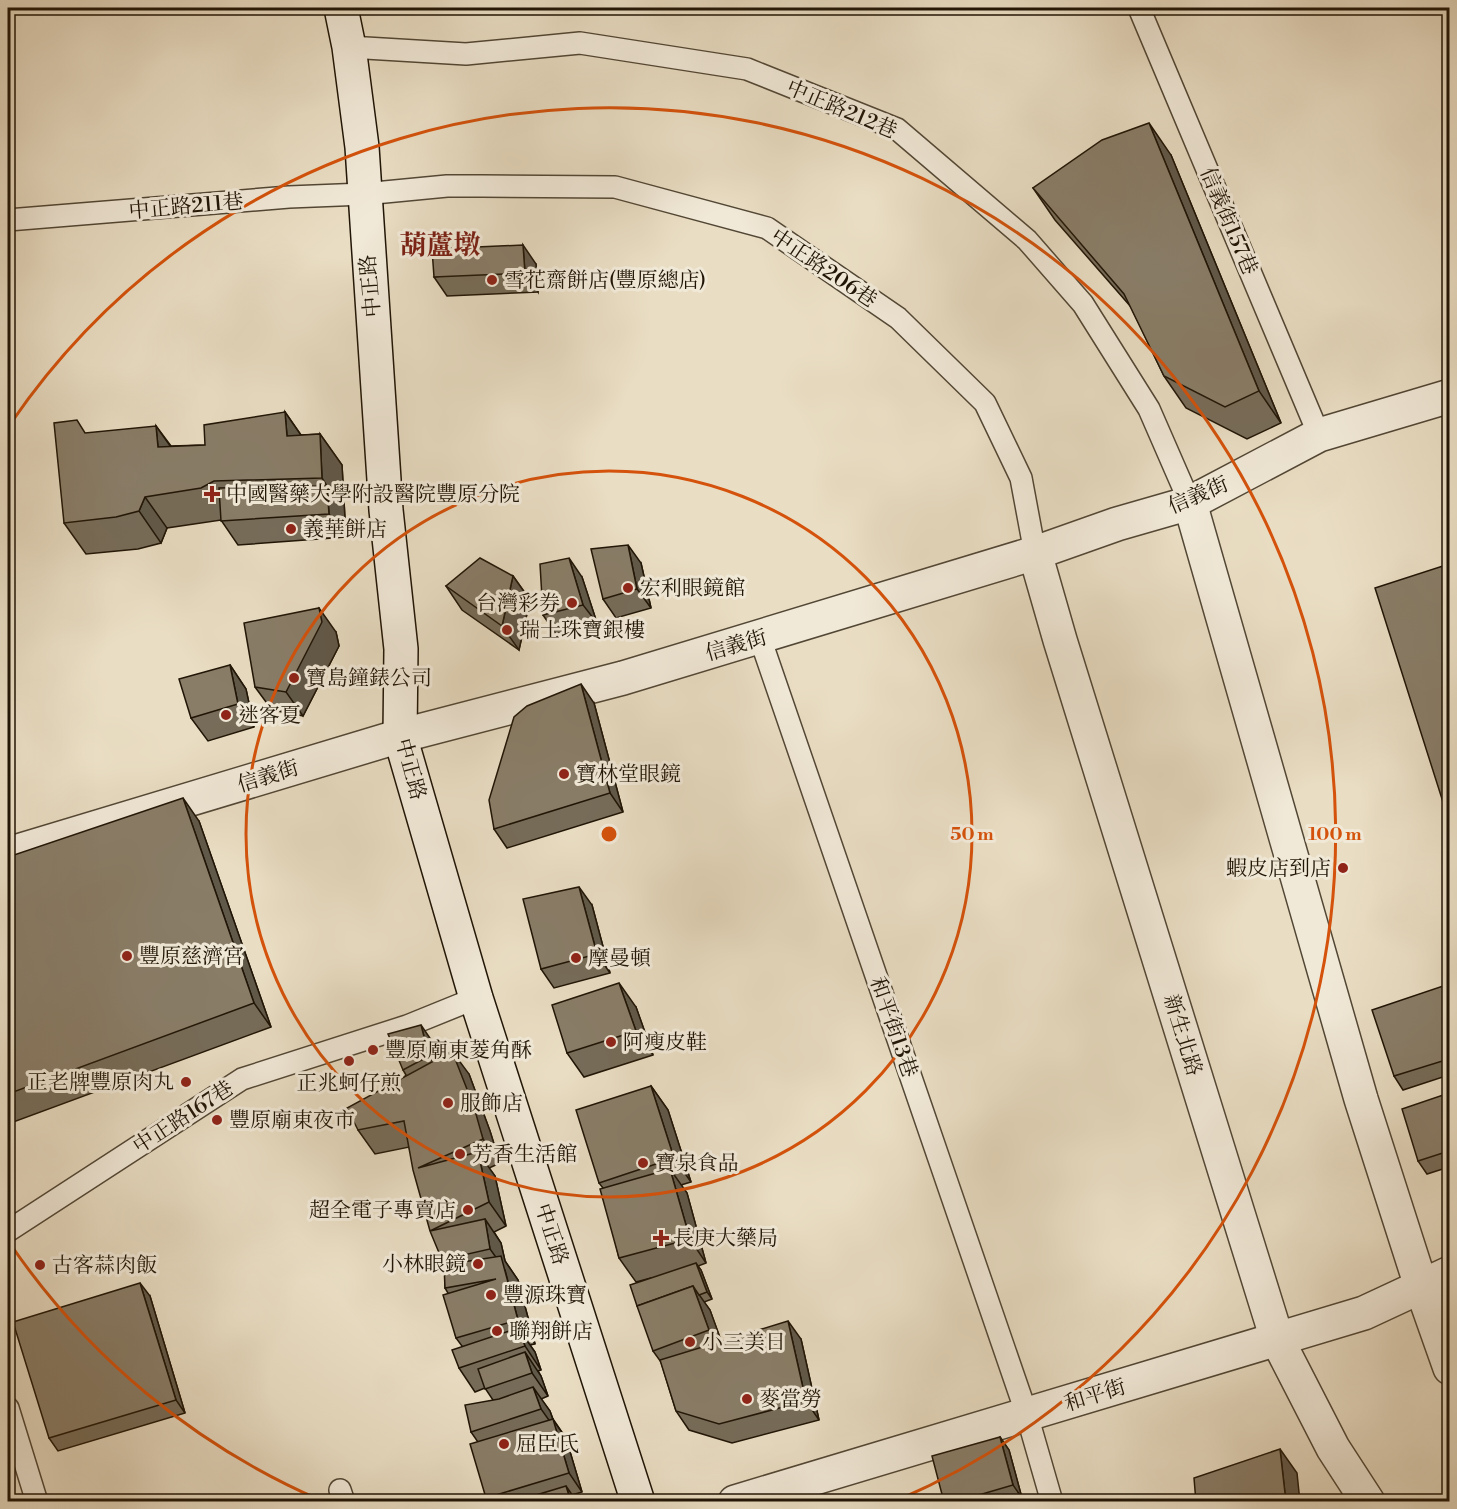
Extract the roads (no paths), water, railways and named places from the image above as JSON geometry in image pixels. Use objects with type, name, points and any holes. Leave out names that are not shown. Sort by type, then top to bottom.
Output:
[{"type":"street","name":"中正路","points":[[341,8],[359,119],[386,510],[401,649],[400,736],[476,998],[638,1502]]},
{"type":"street","name":"信義街","points":[[8,854],[400,736],[623,678],[760,638],[1035,553],[1118,524],[1190,503],[1319,435],[1449,396]]},
{"type":"street","points":[[1190,503],[1361,1099],[1435,1280],[1449,1368]]},
{"type":"street","name":"新生北路","points":[[1035,553],[1063,651],[1277,1339],[1333,1448],[1368,1502]]},
{"type":"street","name":"和平街","points":[[735,1502],[1364,1313],[1435,1280]]},
{"type":"lane","name":"信義街157巷","points":[[1139,8],[1319,435]]},
{"type":"lane","name":"中正路212巷","points":[[349,47],[466,54],[580,44],[747,69],[897,129],[1027,240],[1083,304],[1149,409],[1190,503]]},
{"type":"lane","name":"中正路206巷","points":[[364,194],[447,186],[615,187],[767,228],[898,318],[985,403],[1021,478],[1035,553]]},
{"type":"lane","name":"中正路211巷","points":[[8,220],[289,197],[364,194]]},
{"type":"lane","name":"和平街13巷","points":[[760,638],[1027,1415],[1052,1502]]},
{"type":"lane","name":"中正路167巷","points":[[8,1231],[242,1079],[407,1026],[476,998]]},
{"type":"lane","points":[[8,1408],[37,1502]]},
{"type":"place","name":"雪花齋餅店(豐原總店)","points":[[492,280]]},
{"type":"place","name":"中國醫藥大學附設醫院豐原分院","points":[[212,494]]},
{"type":"place","name":"義華餅店","points":[[291,529]]},
{"type":"place","name":"宏利眼鏡館","points":[[628,588]]},
{"type":"place","name":"台灣彩券","points":[[572,603]]},
{"type":"place","name":"瑞士珠寶銀樓","points":[[507,630]]},
{"type":"place","name":"寶島鐘錶公司","points":[[294,678]]},
{"type":"place","name":"迷客夏","points":[[226,715]]},
{"type":"place","name":"寶林堂眼鏡","points":[[564,774]]},
{"type":"place","name":"蝦皮店到店","points":[[1343,868]]},
{"type":"place","name":"豐原慈濟宮","points":[[127,956]]},
{"type":"place","name":"摩曼頓","points":[[576,958]]},
{"type":"place","name":"阿瘦皮鞋","points":[[611,1042]]},
{"type":"place","name":"豐原廟東菱角酥","points":[[373,1050]]},
{"type":"place","name":"正兆蚵仔煎","points":[[349,1061]]},
{"type":"place","name":"正老牌豐原肉丸","points":[[186,1082]]},
{"type":"place","name":"服飾店","points":[[448,1103]]},
{"type":"place","name":"豐原廟東夜市","points":[[217,1120]]},
{"type":"place","name":"芳香生活館","points":[[460,1154]]},
{"type":"place","name":"寶泉食品","points":[[643,1163]]},
{"type":"place","name":"超全電子專賣店","points":[[468,1210]]},
{"type":"place","name":"長庚大藥局","points":[[661,1238]]},
{"type":"place","name":"小林眼鏡","points":[[478,1264]]},
{"type":"place","name":"古客蒜肉飯","points":[[40,1265]]},
{"type":"place","name":"豐源珠寶","points":[[491,1295]]},
{"type":"place","name":"聯翔餅店","points":[[497,1331]]},
{"type":"place","name":"小三美日","points":[[690,1342]]},
{"type":"place","name":"麥當勞","points":[[747,1399]]},
{"type":"place","name":"屈臣氏","points":[[504,1444]]},
{"type":"district","name":"葫蘆墩","points":[[440,245]]}]
